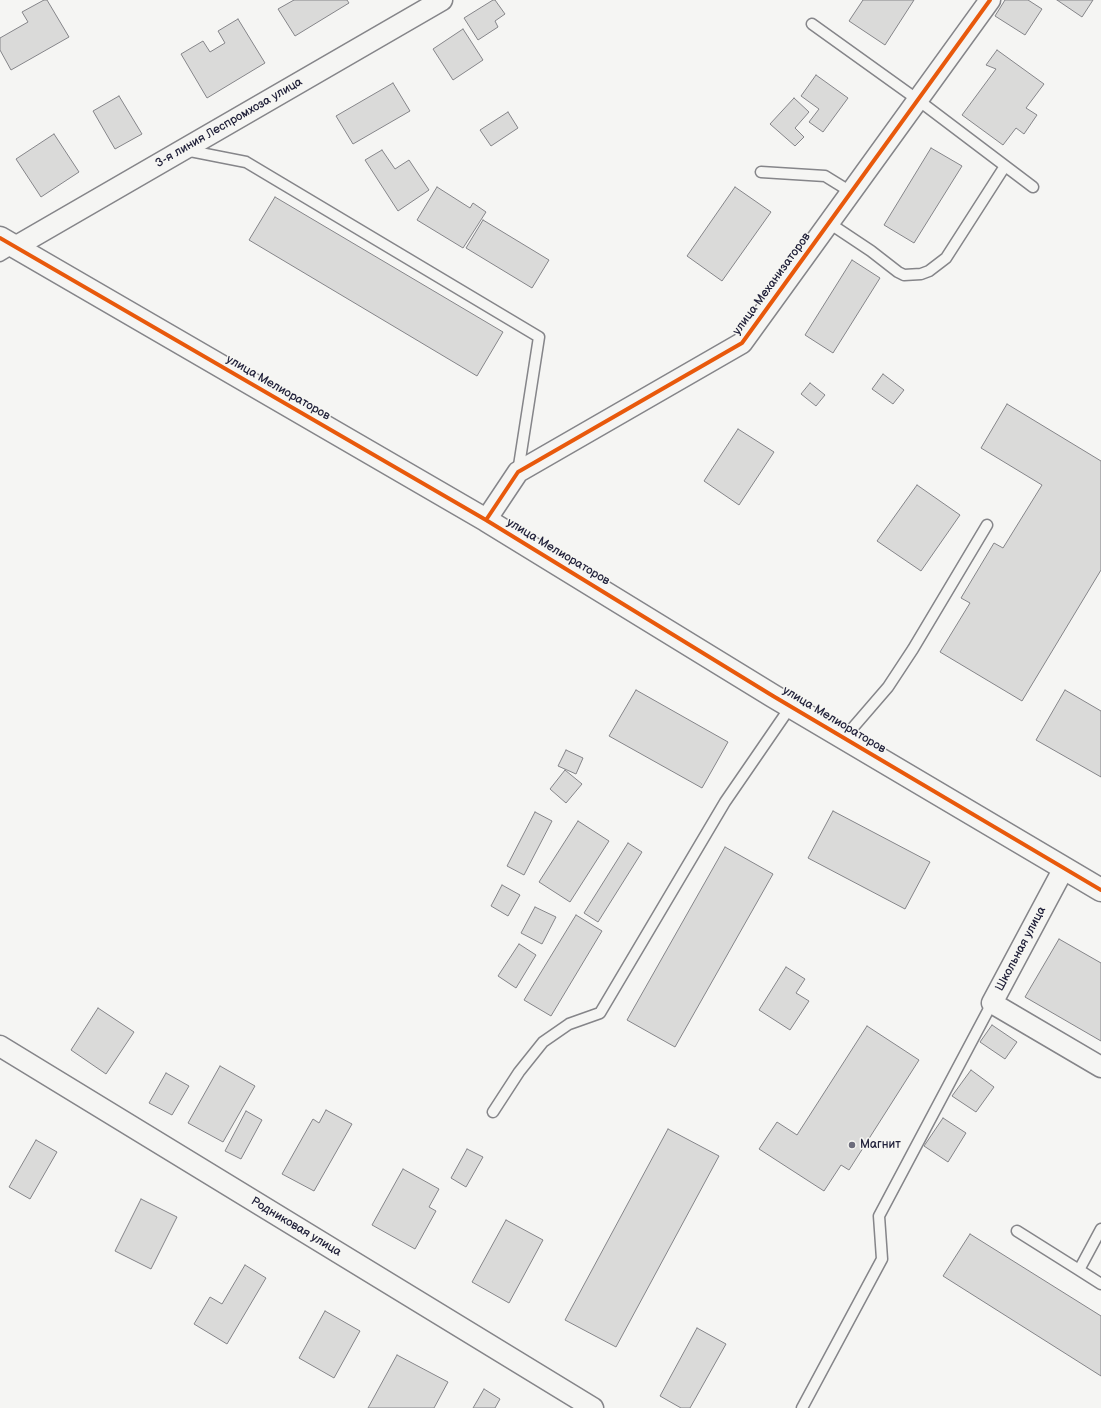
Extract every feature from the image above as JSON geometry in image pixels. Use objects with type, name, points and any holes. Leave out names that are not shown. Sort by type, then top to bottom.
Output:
[{"type":"street","name":"3-я линия Леспромхоза улица","points":[[5,247],[184,150],[442,0]]},
{"type":"street","name":"улица Механизаторов","points":[[486,520],[518,472],[742,343],[990,0]]},
{"type":"street","name":"улица Мелиораторов","points":[[5,247],[486,520],[844,738],[1101,890]]},
{"type":"street","name":"Школьная улица","points":[[1064,868],[992,1003],[1101,1067]]},
{"type":"street","name":"Родниковая улица","points":[[0,1046],[593,1408]]},
{"type":"lane","points":[[812,24],[918,100],[1033,187]]},
{"type":"lane","points":[[184,150],[246,162],[539,337],[518,472]]},
{"type":"lane","points":[[829,223],[859,242],[898,272],[904,275],[921,274],[929,271],[946,258],[986,198],[1005,166]]},
{"type":"lane","points":[[761,172],[825,176],[851,192]]},
{"type":"lane","points":[[844,738],[888,687],[913,650],[986,525]]},
{"type":"lane","points":[[493,1112],[519,1072],[543,1042],[569,1024],[600,1013],[726,802],[792,706]]},
{"type":"lane","points":[[802,1408],[882,1259],[879,1216],[992,1003]]},
{"type":"lane","points":[[1079,1270],[1101,1229]]},
{"type":"lane","points":[[1017,1231],[1101,1284]]},
{"type":"building","points":[[44,0],[47,0],[69,37],[11,70],[0,50],[0,38],[28,22],[22,12]]},
{"type":"building","points":[[294,0],[347,0],[349,3],[295,36],[278,9]]},
{"type":"building","points":[[495,0],[505,14],[495,21],[498,27],[478,40],[464,18]]},
{"type":"building","points":[[863,0],[914,0],[885,45],[849,21]]},
{"type":"building","points":[[1005,0],[1028,0],[1042,9],[1025,35],[995,16]]},
{"type":"building","points":[[1057,0],[1093,0],[1082,17]]},
{"type":"building","points":[[238,19],[265,63],[207,98],[181,54],[203,41],[210,52],[225,43],[218,31]]},
{"type":"building","points":[[463,29],[483,60],[453,80],[433,49]]},
{"type":"building","points":[[997,50],[1044,84],[1026,108],[1037,115],[1024,134],[1016,128],[1003,145],[962,115],[996,69],[986,65]]},
{"type":"building","points":[[816,75],[848,98],[823,132],[809,122],[819,109],[801,96]]},
{"type":"building","points":[[393,83],[410,111],[353,144],[336,116]]},
{"type":"building","points":[[119,96],[142,134],[115,149],[93,111]]},
{"type":"building","points":[[794,98],[809,112],[795,128],[804,137],[795,146],[770,124]]},
{"type":"building","points":[[508,112],[518,128],[491,146],[480,130]]},
{"type":"building","points":[[54,134],[79,172],[41,197],[16,159]]},
{"type":"building","points":[[931,148],[962,166],[914,243],[884,225]]},
{"type":"building","points":[[382,150],[395,169],[409,160],[429,190],[398,211],[365,160]]},
{"type":"building","points":[[437,187],[470,208],[473,203],[486,212],[463,248],[417,220]]},
{"type":"building","points":[[735,187],[771,212],[722,281],[687,256]]},
{"type":"building","points":[[275,197],[503,332],[477,376],[249,240]]},
{"type":"building","points":[[483,220],[549,260],[532,288],[466,248]]},
{"type":"building","points":[[852,260],[880,278],[833,353],[805,335]]},
{"type":"building","points":[[883,374],[904,390],[893,404],[872,389]]},
{"type":"building","points":[[810,383],[825,395],[816,406],[801,394]]},
{"type":"building","points":[[1007,404],[1101,461],[1101,570],[1022,701],[940,652],[970,603],[961,598],[994,543],[1003,548],[1042,485],[981,448]]},
{"type":"building","points":[[738,429],[774,452],[739,505],[704,481]]},
{"type":"building","points":[[917,485],[960,515],[921,571],[877,541]]},
{"type":"building","points":[[636,690],[728,742],[702,788],[609,736]]},
{"type":"building","points":[[1065,690],[1101,711],[1101,777],[1036,740]]},
{"type":"building","points":[[566,750],[583,758],[576,774],[558,766]]},
{"type":"building","points":[[565,770],[582,784],[566,803],[550,789]]},
{"type":"building","points":[[833,811],[930,862],[905,909],[808,858]]},
{"type":"building","points":[[535,812],[552,821],[524,875],[507,866]]},
{"type":"building","points":[[578,821],[609,841],[570,902],[539,882]]},
{"type":"building","points":[[628,843],[642,852],[598,922],[584,913]]},
{"type":"building","points":[[725,847],[773,874],[675,1047],[627,1020]]},
{"type":"building","points":[[502,885],[520,895],[508,916],[491,906]]},
{"type":"building","points":[[535,907],[556,917],[542,944],[521,933]]},
{"type":"building","points":[[576,915],[602,931],[551,1016],[524,1000]]},
{"type":"building","points":[[1059,939],[1101,963],[1101,1041],[1025,997]]},
{"type":"building","points":[[519,944],[536,955],[516,988],[498,976]]},
{"type":"building","points":[[786,967],[805,979],[796,993],[809,1001],[790,1030],[759,1010]]},
{"type":"building","points":[[98,1008],[134,1032],[106,1074],[71,1050]]},
{"type":"building","points":[[992,1025],[1017,1042],[1005,1059],[980,1042]]},
{"type":"building","points":[[867,1026],[919,1060],[849,1170],[841,1165],[824,1191],[759,1149],[777,1122],[797,1135]]},
{"type":"building","points":[[220,1066],[255,1086],[223,1142],[188,1123]]},
{"type":"building","points":[[971,1070],[994,1087],[976,1112],[952,1096]]},
{"type":"building","points":[[166,1073],[189,1086],[172,1115],[149,1103]]},
{"type":"building","points":[[326,1110],[352,1124],[314,1191],[282,1174],[313,1119],[319,1123]]},
{"type":"building","points":[[246,1111],[262,1120],[241,1159],[225,1151]]},
{"type":"building","points":[[943,1118],[966,1133],[948,1162],[924,1146]]},
{"type":"building","points":[[668,1129],[719,1156],[616,1347],[565,1320]]},
{"type":"building","points":[[36,1140],[57,1152],[30,1199],[9,1187]]},
{"type":"building","points":[[467,1149],[483,1157],[466,1187],[451,1178]]},
{"type":"building","points":[[403,1169],[439,1189],[429,1207],[436,1211],[415,1249],[372,1225]]},
{"type":"building","points":[[141,1199],[177,1217],[151,1269],[115,1251]]},
{"type":"building","points":[[506,1220],[543,1240],[509,1303],[472,1282]]},
{"type":"building","points":[[970,1234],[1101,1316],[1101,1376],[943,1276]]},
{"type":"building","points":[[245,1265],[266,1278],[227,1344],[194,1324],[210,1297],[222,1304]]},
{"type":"building","points":[[325,1311],[360,1331],[334,1378],[299,1358]]},
{"type":"building","points":[[697,1328],[726,1344],[690,1408],[681,1408],[660,1396]]},
{"type":"building","points":[[397,1355],[448,1382],[434,1408],[368,1408]]},
{"type":"building","points":[[484,1389],[500,1399],[495,1408],[473,1408]]},
{"type":"cycle path","points":[[486,520],[518,472],[742,343],[990,0]]},
{"type":"cycle path","points":[[0,238],[486,520],[773,696],[1101,890]]},
{"type":"place","name":"Магнит","points":[[852,1145]]}]
